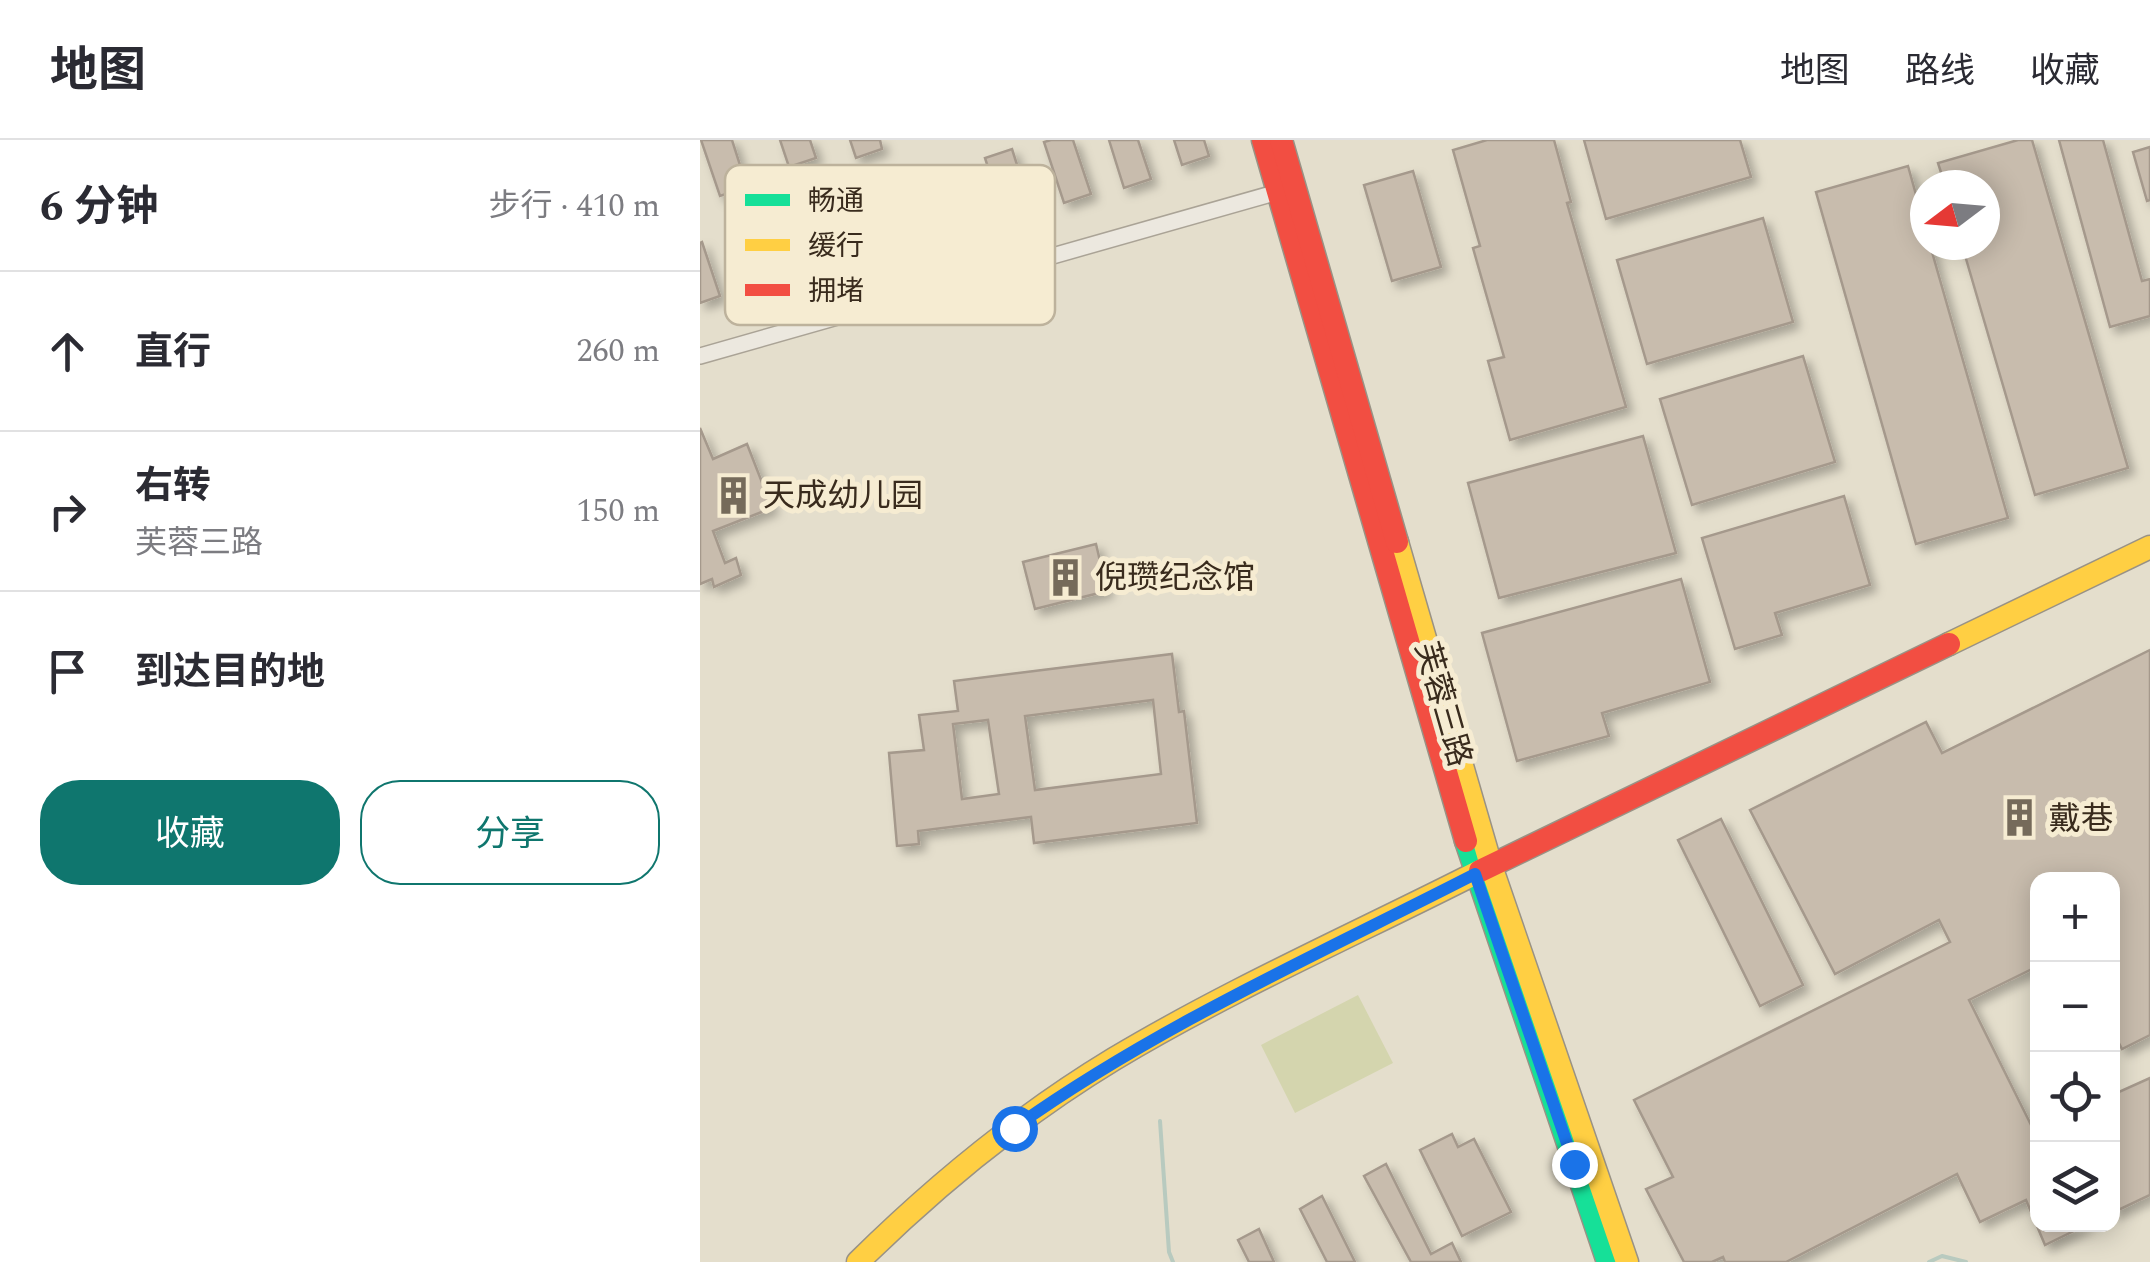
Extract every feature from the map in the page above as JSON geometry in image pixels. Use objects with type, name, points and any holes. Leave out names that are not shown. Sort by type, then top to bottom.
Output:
[{"type":"main road","name":"芙蓉三路","points":[[1263,140],[1285,189],[1483,870],[1608,1262]]},
{"type":"main road","name":"芙蓉三路","points":[[1281,140],[1285,189]]},
{"type":"main road","points":[[858,1262],[944,1182],[1083,1078],[1153,1037],[1483,870],[2150,547]]},
{"type":"main road","name":"芙蓉三路","points":[[1483,870],[1627,1262]]},
{"type":"street","points":[[1055,255],[1285,189]]},
{"type":"street","points":[[700,356],[809,325]]},
{"type":"green space","points":[[1358,995],[1393,1063],[1295,1113],[1261,1045]]},
{"type":"building","points":[[701,140],[732,140],[740,165],[725,165],[725,194],[720,196]]},
{"type":"building","points":[[780,140],[810,140],[816,158],[788,165]]},
{"type":"building","points":[[850,140],[880,140],[882,149],[856,158]]},
{"type":"building","points":[[1073,140],[1091,194],[1064,203],[1055,165],[1052,165],[1044,142]]},
{"type":"building","points":[[1109,140],[1138,140],[1151,179],[1124,188]]},
{"type":"building","points":[[1174,140],[1204,140],[1209,156],[1182,165]]},
{"type":"building","points":[[1487,140],[1554,140],[1571,202],[1567,203],[1626,407],[1510,440],[1488,361],[1504,357],[1473,248],[1480,246],[1453,150]]},
{"type":"building","points":[[1584,140],[1740,140],[1751,177],[1606,219]]},
{"type":"building","points":[[2018,140],[2032,140],[2128,468],[2035,495],[1966,260],[2000,260],[2000,170],[1940,170],[1938,163]]},
{"type":"building","points":[[2059,140],[2103,140],[2142,281],[2150,279],[2150,316],[2110,327]]},
{"type":"building","points":[[2150,147],[2150,200],[2147,201],[2133,152]]},
{"type":"building","points":[[1012,149],[1017,165],[987,165],[985,158]]},
{"type":"building","points":[[1908,166],[1910,260],[1934,260],[2008,518],[1916,544],[1816,192]]},
{"type":"building","points":[[1413,171],[1441,267],[1392,281],[1364,185]]},
{"type":"building","points":[[1763,218],[1793,322],[1647,364],[1617,260]]},
{"type":"building","points":[[700,243],[720,296],[700,303]]},
{"type":"building","points":[[1803,356],[1835,462],[1692,505],[1660,399]]},
{"type":"building","name":"天成幼儿园","points":[[700,428],[713,459],[747,444],[772,508],[713,531],[725,563],[736,558],[741,575],[714,587],[712,579],[700,584]]},
{"type":"building","points":[[1643,436],[1676,553],[1499,598],[1468,483]]},
{"type":"building","points":[[1844,496],[1870,585],[1775,613],[1782,635],[1735,649],[1702,538]]},
{"type":"building","name":"倪瓒纪念馆","points":[[1096,544],[1107,591],[1035,609],[1023,562]]},
{"type":"building","points":[[1681,579],[1710,682],[1602,713],[1609,736],[1517,761],[1482,633]]},
{"type":"building","points":[[2150,650],[2150,1035],[2122,1049],[2120,1045],[2120,872],[2030,872],[2030,970],[1969,1000],[2030,1123],[2030,1209],[2026,1200],[1980,1222],[1957,1174],[1786,1262],[1725,1262],[1723,1257],[1712,1262],[1684,1262],[1646,1189],[1673,1177],[1634,1100],[1950,942],[1939,920],[1835,974],[1750,810],[1926,722],[1942,753]]},
{"type":"building","points":[[1172,654],[1179,712],[1184,711],[1197,823],[1034,843],[1031,817],[918,831],[919,844],[897,846],[889,753],[924,750],[919,715],[958,711],[954,681]],"holes":[[[1153,700],[1161,774],[1035,790],[1025,716]],[[988,720],[999,794],[962,799],[953,724]]]},
{"type":"building","points":[[1721,819],[1803,985],[1760,1006],[1678,840]]},
{"type":"building","points":[[2150,1078],[2150,1195],[2120,1209],[2120,1142],[2120,1091]]},
{"type":"building","points":[[1452,1134],[1458,1147],[1474,1139],[1511,1212],[1462,1236],[1420,1150]]},
{"type":"building","points":[[1386,1164],[1431,1254],[1452,1243],[1461,1262],[1411,1262],[1364,1176]]},
{"type":"building","points":[[1322,1196],[1355,1262],[1327,1262],[1300,1209]]},
{"type":"building","points":[[1259,1229],[1274,1262],[1249,1262],[1238,1240]]},
{"type":"building","points":[[2040,1232],[2072,1232],[2045,1245]]},
{"type":"waterway","points":[[1160,1121],[1169,1252],[1173,1262]]},
{"type":"waterway","points":[[1929,1262],[1942,1256],[1966,1262]]},
{"type":"traffic: fast","points":[[1466,841],[1608,1262]]},
{"type":"traffic: slow","points":[[1397,542],[1492,869],[1627,1262]]},
{"type":"traffic: slow","points":[[1949,644],[2150,547]]},
{"type":"traffic: slow","points":[[858,1262],[980,1153],[1114,1059],[1249,985],[1480,871]]},
{"type":"traffic: jam","points":[[1263,140],[1466,841]]},
{"type":"traffic: jam","points":[[1281,140],[1397,542]]},
{"type":"traffic: jam","points":[[1480,871],[1949,644]]},
{"type":"place","name":"天成幼儿园","points":[[733,495]]},
{"type":"place","name":"倪瓒纪念馆","points":[[1065,577]]},
{"type":"place","name":"戴巷","points":[[2019,818]]},
{"type":"route","points":[[1014,1128],[1083,1078],[1153,1037],[1475,874],[1574,1164]]}]
